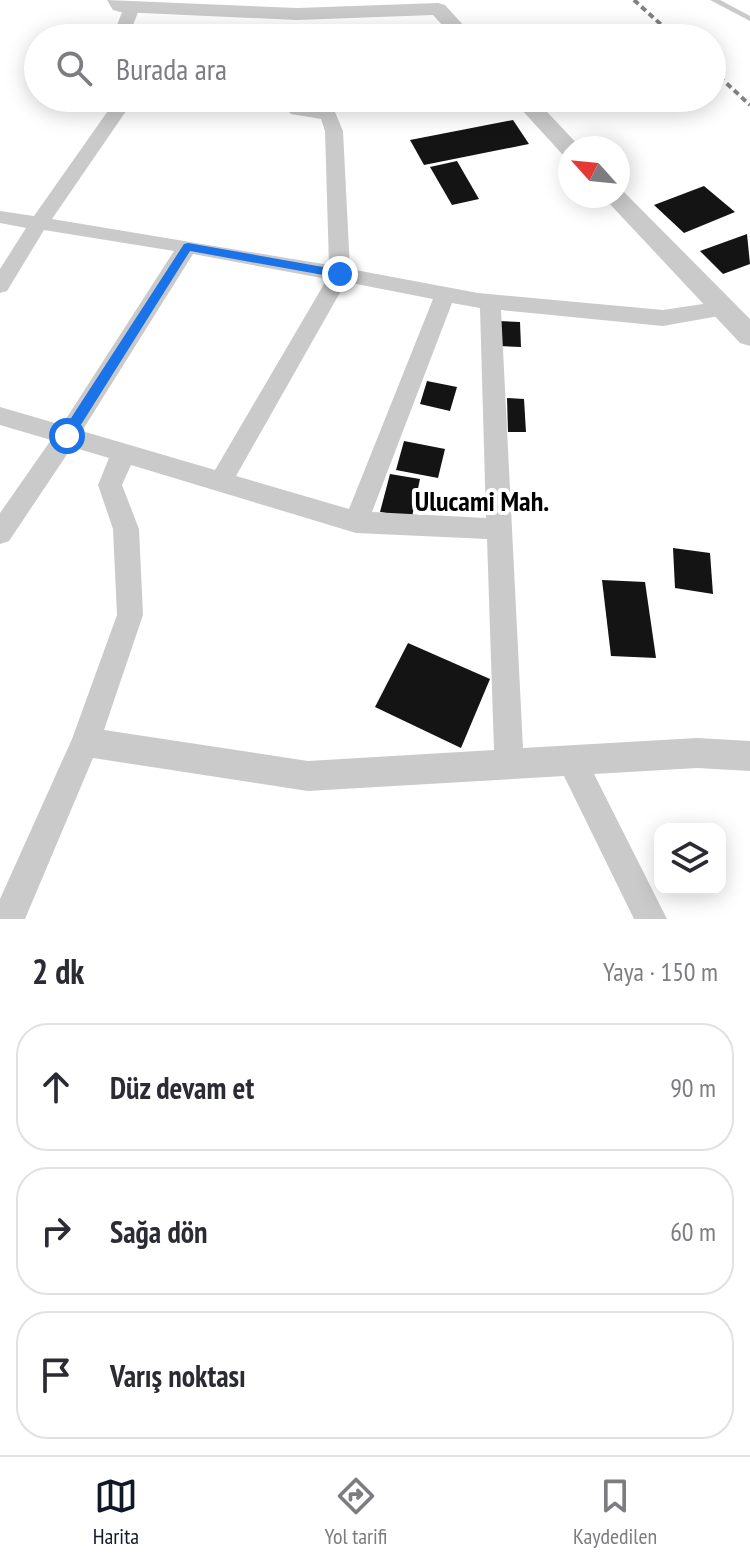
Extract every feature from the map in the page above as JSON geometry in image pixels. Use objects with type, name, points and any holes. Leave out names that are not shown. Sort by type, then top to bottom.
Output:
[{"type":"street","points":[[122,24],[124,4],[297,14],[438,9],[452,24]]},
{"type":"street","points":[[0,286],[39,223],[116,112]]},
{"type":"street","points":[[221,481],[340,274],[334,131],[329,116],[319,112]]},
{"type":"street","points":[[535,112],[558,136]]},
{"type":"street","points":[[626,208],[750,336]]},
{"type":"street","points":[[0,217],[188,246],[490,301],[663,318],[723,309]]},
{"type":"street","points":[[0,533],[67,436],[188,246]]},
{"type":"street","points":[[356,522],[445,294]]},
{"type":"street","points":[[490,301],[509,765]]},
{"type":"street","points":[[0,416],[356,522],[499,529]]},
{"type":"street","points":[[8,919],[85,742],[130,615],[126,529],[110,485],[124,452]]},
{"type":"street","points":[[85,742],[308,776],[697,753],[750,756]]},
{"type":"street","points":[[572,761],[651,919]]},
{"type":"lane","points":[[714,0],[750,19]]},
{"type":"building","points":[[513,120],[529,144],[424,165],[410,140]]},
{"type":"building","points":[[457,161],[479,199],[452,205],[430,167]]},
{"type":"building","points":[[704,186],[735,212],[684,233],[654,205]]},
{"type":"building","points":[[747,234],[750,264],[723,274],[700,251]]},
{"type":"building","points":[[498,321],[520,322],[521,347],[499,346]]},
{"type":"building","points":[[427,381],[457,387],[450,411],[420,404]]},
{"type":"building","points":[[507,398],[524,399],[526,432],[508,432]]},
{"type":"building","points":[[404,441],[445,449],[438,478],[396,470]]},
{"type":"building","points":[[390,474],[420,479],[412,517],[380,512]]},
{"type":"building","points":[[673,548],[710,553],[713,594],[675,588]]},
{"type":"building","points":[[602,580],[645,582],[656,658],[611,656]]},
{"type":"building","points":[[408,643],[490,679],[461,748],[375,707]]},
{"type":"railway","points":[[634,0],[661,24]]},
{"type":"railway","points":[[726,83],[750,105]]},
{"type":"district","name":"Ulucami Mah.","points":[[482,501]]},
{"type":"route","points":[[67,436],[188,246],[340,274]]}]
